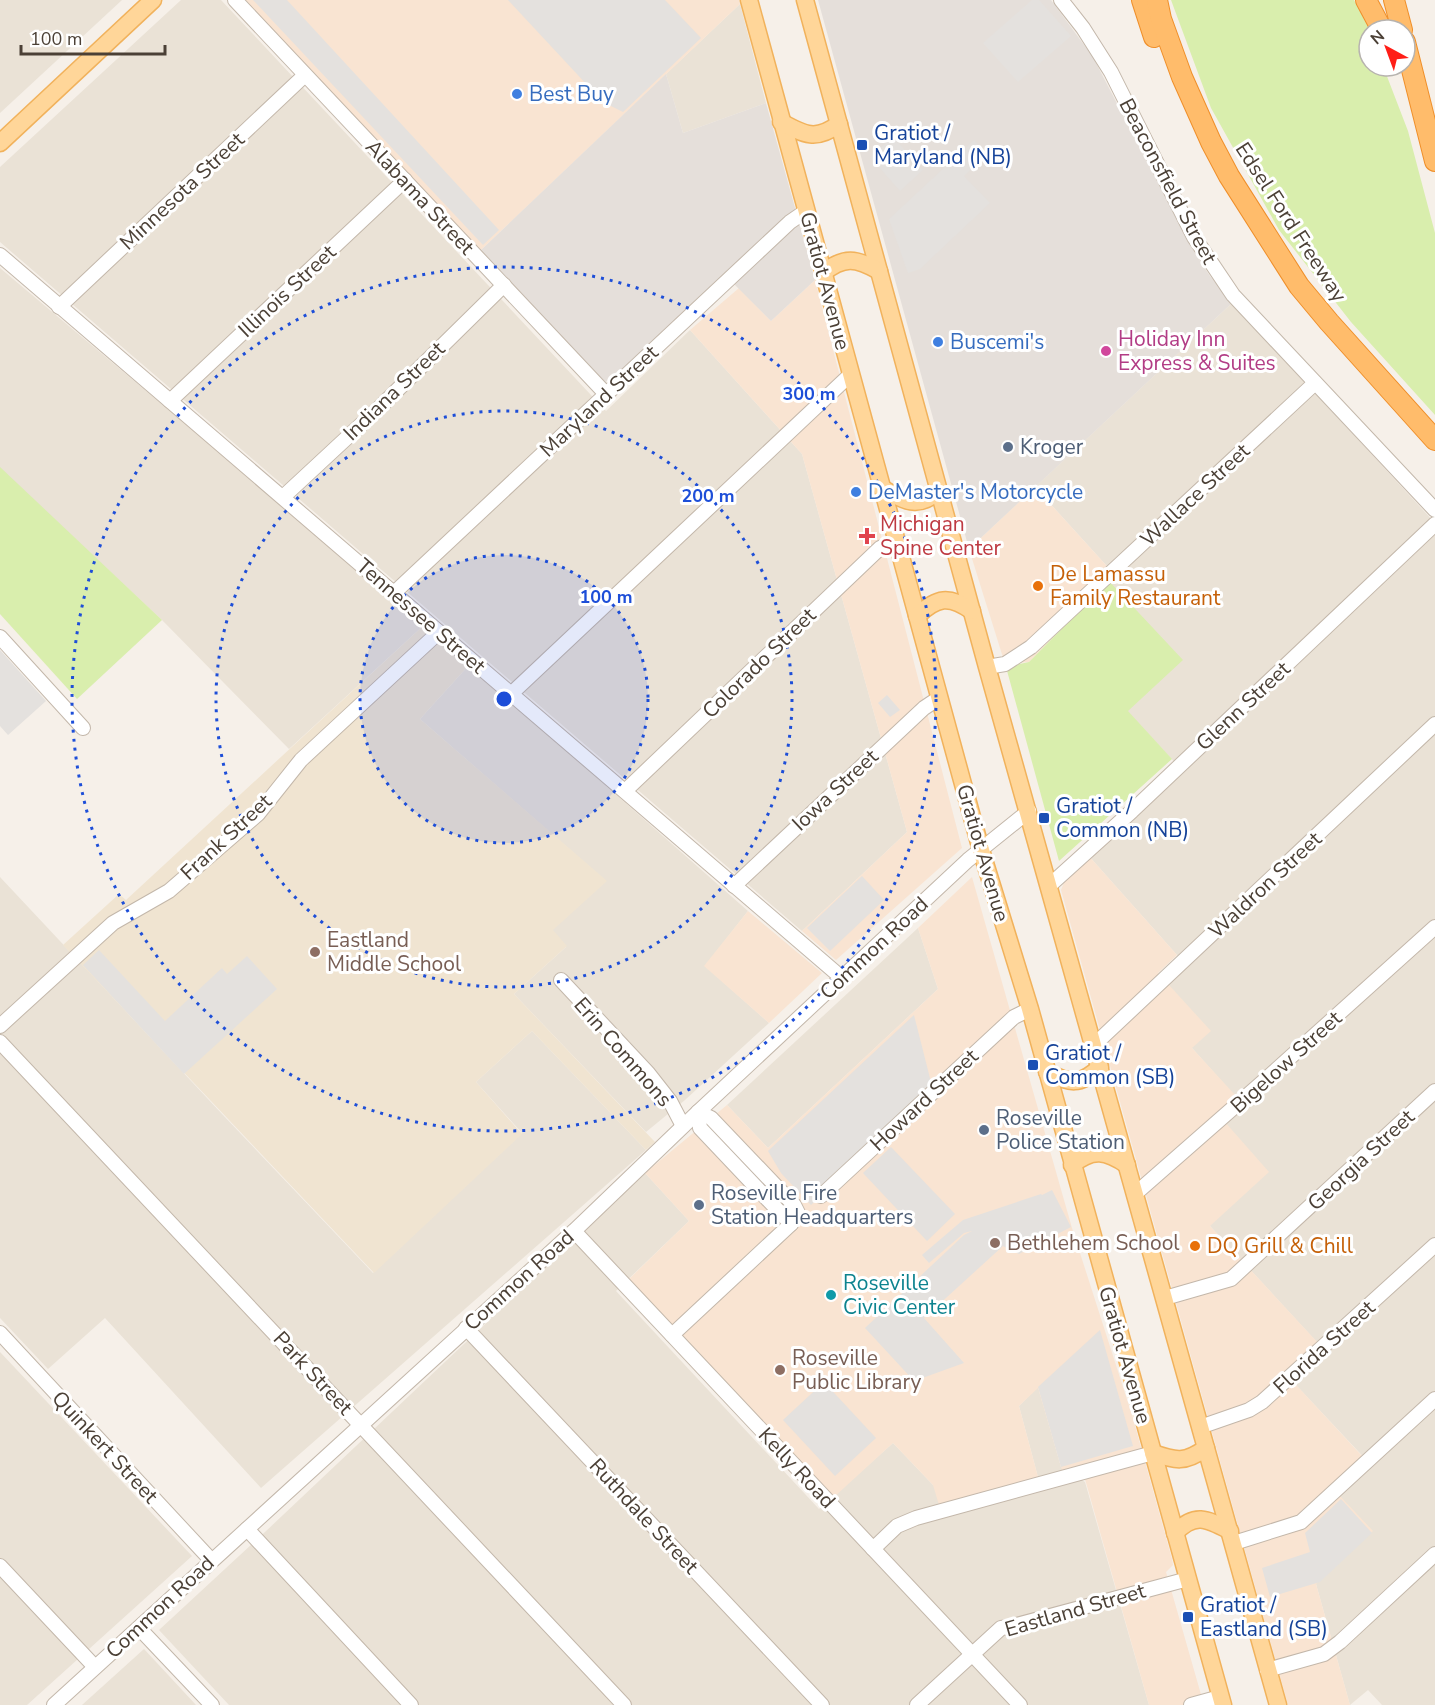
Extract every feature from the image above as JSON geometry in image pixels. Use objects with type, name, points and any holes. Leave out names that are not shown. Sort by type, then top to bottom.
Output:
[{"type":"highway","points":[[1142,0],[1164,65],[1205,158],[1260,247],[1299,286]]},
{"type":"highway","name":"Edsel Ford Freeway","points":[[1157,0],[1161,19],[1182,77],[1229,176],[1299,286],[1435,440]]},
{"type":"highway","points":[[1366,0],[1376,18]]},
{"type":"highway","points":[[1394,0],[1399,18]]},
{"type":"highway","points":[[1408,78],[1419,99]]},
{"type":"highway","points":[[1414,78],[1435,161]]},
{"type":"main road","points":[[0,143],[153,0]]},
{"type":"main road","name":"Gratiot Avenue","points":[[749,0],[981,850],[1030,1009],[1221,1701]]},
{"type":"main road","points":[[806,0],[987,667],[1050,885],[1278,1705]]},
{"type":"main road","points":[[782,122],[795,130],[812,135],[826,132],[839,124]]},
{"type":"main road","points":[[823,273],[840,261],[849,260],[868,264],[879,271]]},
{"type":"main road","points":[[882,488],[898,498],[915,502],[928,499],[939,490]]},
{"type":"main road","points":[[917,616],[927,607],[942,600],[962,604],[972,611]]},
{"type":"main road","points":[[1047,1072],[1059,1079],[1077,1082],[1085,1080],[1100,1067]]},
{"type":"main road","points":[[1072,1165],[1088,1154],[1096,1153],[1115,1157],[1127,1165]]},
{"type":"main road","points":[[1153,1453],[1167,1458],[1185,1460],[1206,1448]]},
{"type":"main road","points":[[1175,1533],[1183,1525],[1195,1519],[1212,1522],[1232,1537]]},
{"type":"street","name":"Alabama Street","points":[[235,0],[606,394]]},
{"type":"street","name":"Beaconsfield Street","points":[[1061,0],[1083,28],[1111,72],[1204,254],[1233,295],[1435,510]]},
{"type":"street","name":"Minnesota Street","points":[[59,307],[305,75]]},
{"type":"street","name":"Illinois Street","points":[[170,401],[405,180]]},
{"type":"street","name":"Maryland Street","points":[[394,593],[790,222],[806,211]]},
{"type":"street","name":"Tennessee Street","points":[[0,255],[842,978]]},
{"type":"street","name":"Indiana Street","points":[[283,497],[380,407],[504,285]]},
{"type":"street","points":[[511,694],[851,374]]},
{"type":"street","name":"Wallace Street","points":[[987,667],[1005,664],[1031,647],[1315,383]]},
{"type":"street","name":"Glenn Street","points":[[1050,885],[1132,811],[1435,524]]},
{"type":"street","name":"Colorado Street","points":[[625,791],[880,548],[897,540]]},
{"type":"street","name":"Frank Street","points":[[0,1026],[113,923],[169,891],[258,813],[301,760],[439,632]]},
{"type":"street","points":[[0,637],[83,728]]},
{"type":"street","name":"Iowa Street","points":[[734,886],[924,708],[939,698]]},
{"type":"street","name":"Waldron Street","points":[[1094,1045],[1435,724]]},
{"type":"street","name":"Common Road","points":[[54,1705],[573,1231],[968,860],[1029,811]]},
{"type":"street","name":"Bigelow Street","points":[[1135,1194],[1435,927]]},
{"type":"street","name":"Erin Commons","points":[[561,980],[648,1073],[670,1101],[683,1126]]},
{"type":"street","name":"Howard Street","points":[[821,1196],[1014,1017],[1030,1009]]},
{"type":"street","name":"Park Street","points":[[0,1042],[624,1705]]},
{"type":"street","name":"Georgia Street","points":[[1165,1298],[1231,1279],[1435,1091]]},
{"type":"street","points":[[672,1335],[790,1224],[700,1128],[698,1112]]},
{"type":"street","name":"Kelly Road","points":[[573,1231],[1020,1705]]},
{"type":"street","name":"Florida Street","points":[[1200,1427],[1249,1410],[1262,1402],[1435,1245]]},
{"type":"street","name":"Ruthdale Street","points":[[466,1328],[822,1705]]},
{"type":"street","name":"Quinkert Street","points":[[0,1333],[211,1560]]},
{"type":"street","points":[[1232,1537],[1300,1522],[1435,1399]]},
{"type":"street","points":[[873,1549],[897,1526],[916,1518],[1153,1453]]},
{"type":"street","points":[[247,1529],[411,1705]]},
{"type":"street","points":[[1267,1670],[1314,1658],[1327,1652],[1435,1554]]},
{"type":"street","points":[[0,1566],[95,1667]]},
{"type":"street","name":"Eastland Street","points":[[917,1705],[1001,1628],[1009,1628],[1188,1579]]},
{"type":"street","points":[[139,1628],[212,1705]]},
{"type":"street","points":[[1191,1705],[1221,1701]]},
{"type":"shaded area","points":[[0,0],[122,0],[0,113]]},
{"type":"shaded area","points":[[181,0],[221,0],[606,411],[690,330],[802,454],[907,832],[802,931],[0,242],[0,167]]},
{"type":"shaded area","points":[[243,0],[739,0],[740,4],[480,251]]},
{"type":"shaded area","points":[[253,0],[287,0],[499,230],[483,245]]},
{"type":"shaded area","points":[[508,0],[665,0],[701,38],[623,112],[603,102]]},
{"type":"shaded area","points":[[818,0],[1051,0],[1093,57],[1191,247],[1210,276],[1232,303],[969,549]]},
{"type":"shaded area","points":[[1032,0],[1039,0],[1071,36],[1018,82],[983,43]]},
{"type":"shaded area","points":[[740,4],[766,103],[683,133],[666,74]]},
{"type":"shaded area","points":[[666,74],[683,133],[766,103],[815,280],[771,321],[724,274],[612,379],[605,382],[480,251]]},
{"type":"shaded area","points":[[893,137],[923,170],[900,191],[870,157]]},
{"type":"shaded area","points":[[974,140],[987,154],[964,176],[990,203],[920,269],[908,273],[889,219]]},
{"type":"shaded area","points":[[0,268],[424,625],[289,749],[162,620],[0,468]]},
{"type":"shaded area","points":[[815,280],[962,848],[836,960],[802,931],[907,832],[802,454],[690,330],[739,288],[771,321]]},
{"type":"shaded area","points":[[1232,303],[1435,523],[1435,1705],[1382,1705],[1368,1690],[1350,1705],[1316,1584],[1339,1495],[1371,1465],[1294,1383],[1326,1352],[1210,1226],[1225,1122],[1243,1105],[1192,1048],[1166,982],[1185,964],[1088,855],[1181,769],[1128,712],[1109,581],[1115,575],[1035,487]]},
{"type":"shaded area","points":[[1035,487],[1115,575],[1029,662],[1005,664],[969,549]]},
{"type":"shaded area","name":"Eastland Middle School","points":[[424,625],[469,665],[420,719],[607,881],[553,930],[567,946],[514,994],[655,1142],[646,1150],[532,1031],[476,1082],[522,1134],[374,1273],[63,945],[119,894],[126,900]]},
{"type":"shaded area","points":[[0,650],[46,701],[8,735],[0,726]]},
{"type":"shaded area","points":[[469,665],[748,911],[705,966],[769,1023],[685,1100],[646,1132],[514,994],[566,947],[552,930],[606,881],[420,719]]},
{"type":"shaded area","points":[[887,695],[900,710],[890,717],[878,703]]},
{"type":"shaded area","points":[[1088,855],[1177,955],[1158,973],[1211,1031],[1192,1048],[1236,1096],[1217,1113],[1269,1172],[1210,1226],[1319,1344],[1286,1374],[1363,1457],[1339,1495],[1373,1531],[1316,1584],[1350,1705],[1288,1705],[1061,890],[1066,877]]},
{"type":"shaded area","points":[[862,876],[884,900],[830,951],[807,928]]},
{"type":"shaded area","points":[[0,877],[373,1273],[522,1133],[476,1082],[532,1031],[646,1150],[261,1488],[105,1318],[48,1369],[0,1318]]},
{"type":"shaded area","points":[[972,877],[1072,1228],[1132,1415],[1172,1559],[1173,1565],[1166,1572],[1204,1705],[1149,1705],[1081,1465],[1062,1470],[1038,1388],[1019,1406],[1038,1477],[939,1505],[933,1485],[893,1443],[833,1498],[629,1279],[689,1221],[645,1173],[727,1105],[768,1148],[938,989],[918,928]]},
{"type":"shaded area","points":[[748,911],[822,973],[769,1023],[704,966]]},
{"type":"shaded area","points":[[918,928],[938,989],[768,1148],[727,1105]]},
{"type":"shaded area","points":[[99,950],[165,1021],[222,968],[227,974],[247,956],[277,989],[184,1074],[83,965]]},
{"type":"shaded area","points":[[914,1015],[933,1090],[811,1205],[781,1173],[768,1151]]},
{"type":"shaded area","points":[[891,1147],[955,1214],[927,1241],[863,1173]]},
{"type":"shaded area","points":[[645,1173],[689,1221],[616,1291],[819,1509],[893,1443],[933,1485],[1038,1477],[1019,1406],[1038,1387],[1061,1467],[1085,1482],[1149,1705],[229,1705],[159,1630]]},
{"type":"shaded area","points":[[1052,1190],[1071,1227],[1019,1254],[1003,1246],[924,1318],[964,1363],[914,1381],[865,1328],[964,1235],[972,1231],[964,1233],[929,1263],[922,1255],[963,1220]]},
{"type":"shaded area","points":[[1100,1330],[1133,1446],[1061,1467],[1038,1387]]},
{"type":"shaded area","points":[[0,1352],[192,1556],[27,1705],[0,1705]]},
{"type":"shaded area","points":[[824,1382],[876,1438],[835,1476],[783,1420]]},
{"type":"shaded area","points":[[1341,1499],[1372,1533],[1320,1582],[1270,1597],[1262,1568],[1310,1552],[1305,1533]]},
{"type":"shaded area","points":[[144,1649],[196,1705],[82,1705]]},
{"type":"green space","points":[[1171,0],[1354,0],[1364,18],[1357,18],[1357,78],[1388,78],[1408,131],[1435,233],[1435,415],[1351,322],[1279,230],[1211,108]]},
{"type":"green space","points":[[0,467],[162,620],[77,699],[0,614]]},
{"type":"green space","points":[[1109,581],[1183,660],[1128,711],[1172,759],[1059,861],[1006,667],[1029,662]]},
{"type":"place","name":"Best Buy","points":[[517,94]]},
{"type":"place","name":"Gratiot / Maryland (NB)","points":[[862,145]]},
{"type":"place","name":"Buscemi's","points":[[938,342]]},
{"type":"place","name":"Holiday Inn Express & Suites","points":[[1106,351]]},
{"type":"place","name":"Kroger","points":[[1008,447]]},
{"type":"place","name":"DeMaster's Motorcycle","points":[[856,492]]},
{"type":"place","name":"Michigan Spine Center","points":[[867,536]]},
{"type":"place","name":"De Lamassu Family Restaurant","points":[[1038,586]]},
{"type":"place","name":"Gratiot / Common (NB)","points":[[1044,818]]},
{"type":"place","name":"Eastland Middle School","points":[[315,952]]},
{"type":"place","name":"Gratiot / Common (SB)","points":[[1033,1065]]},
{"type":"place","name":"Roseville Police Station","points":[[984,1130]]},
{"type":"place","name":"Roseville Fire Station Headquarters","points":[[699,1205]]},
{"type":"place","name":"Bethlehem School","points":[[995,1243]]},
{"type":"place","name":"DQ Grill & Chill","points":[[1195,1246]]},
{"type":"place","name":"Roseville Civic Center","points":[[831,1295]]},
{"type":"place","name":"Roseville Public Library","points":[[780,1370]]},
{"type":"place","name":"Gratiot / Eastland (SB)","points":[[1188,1617]]}]
